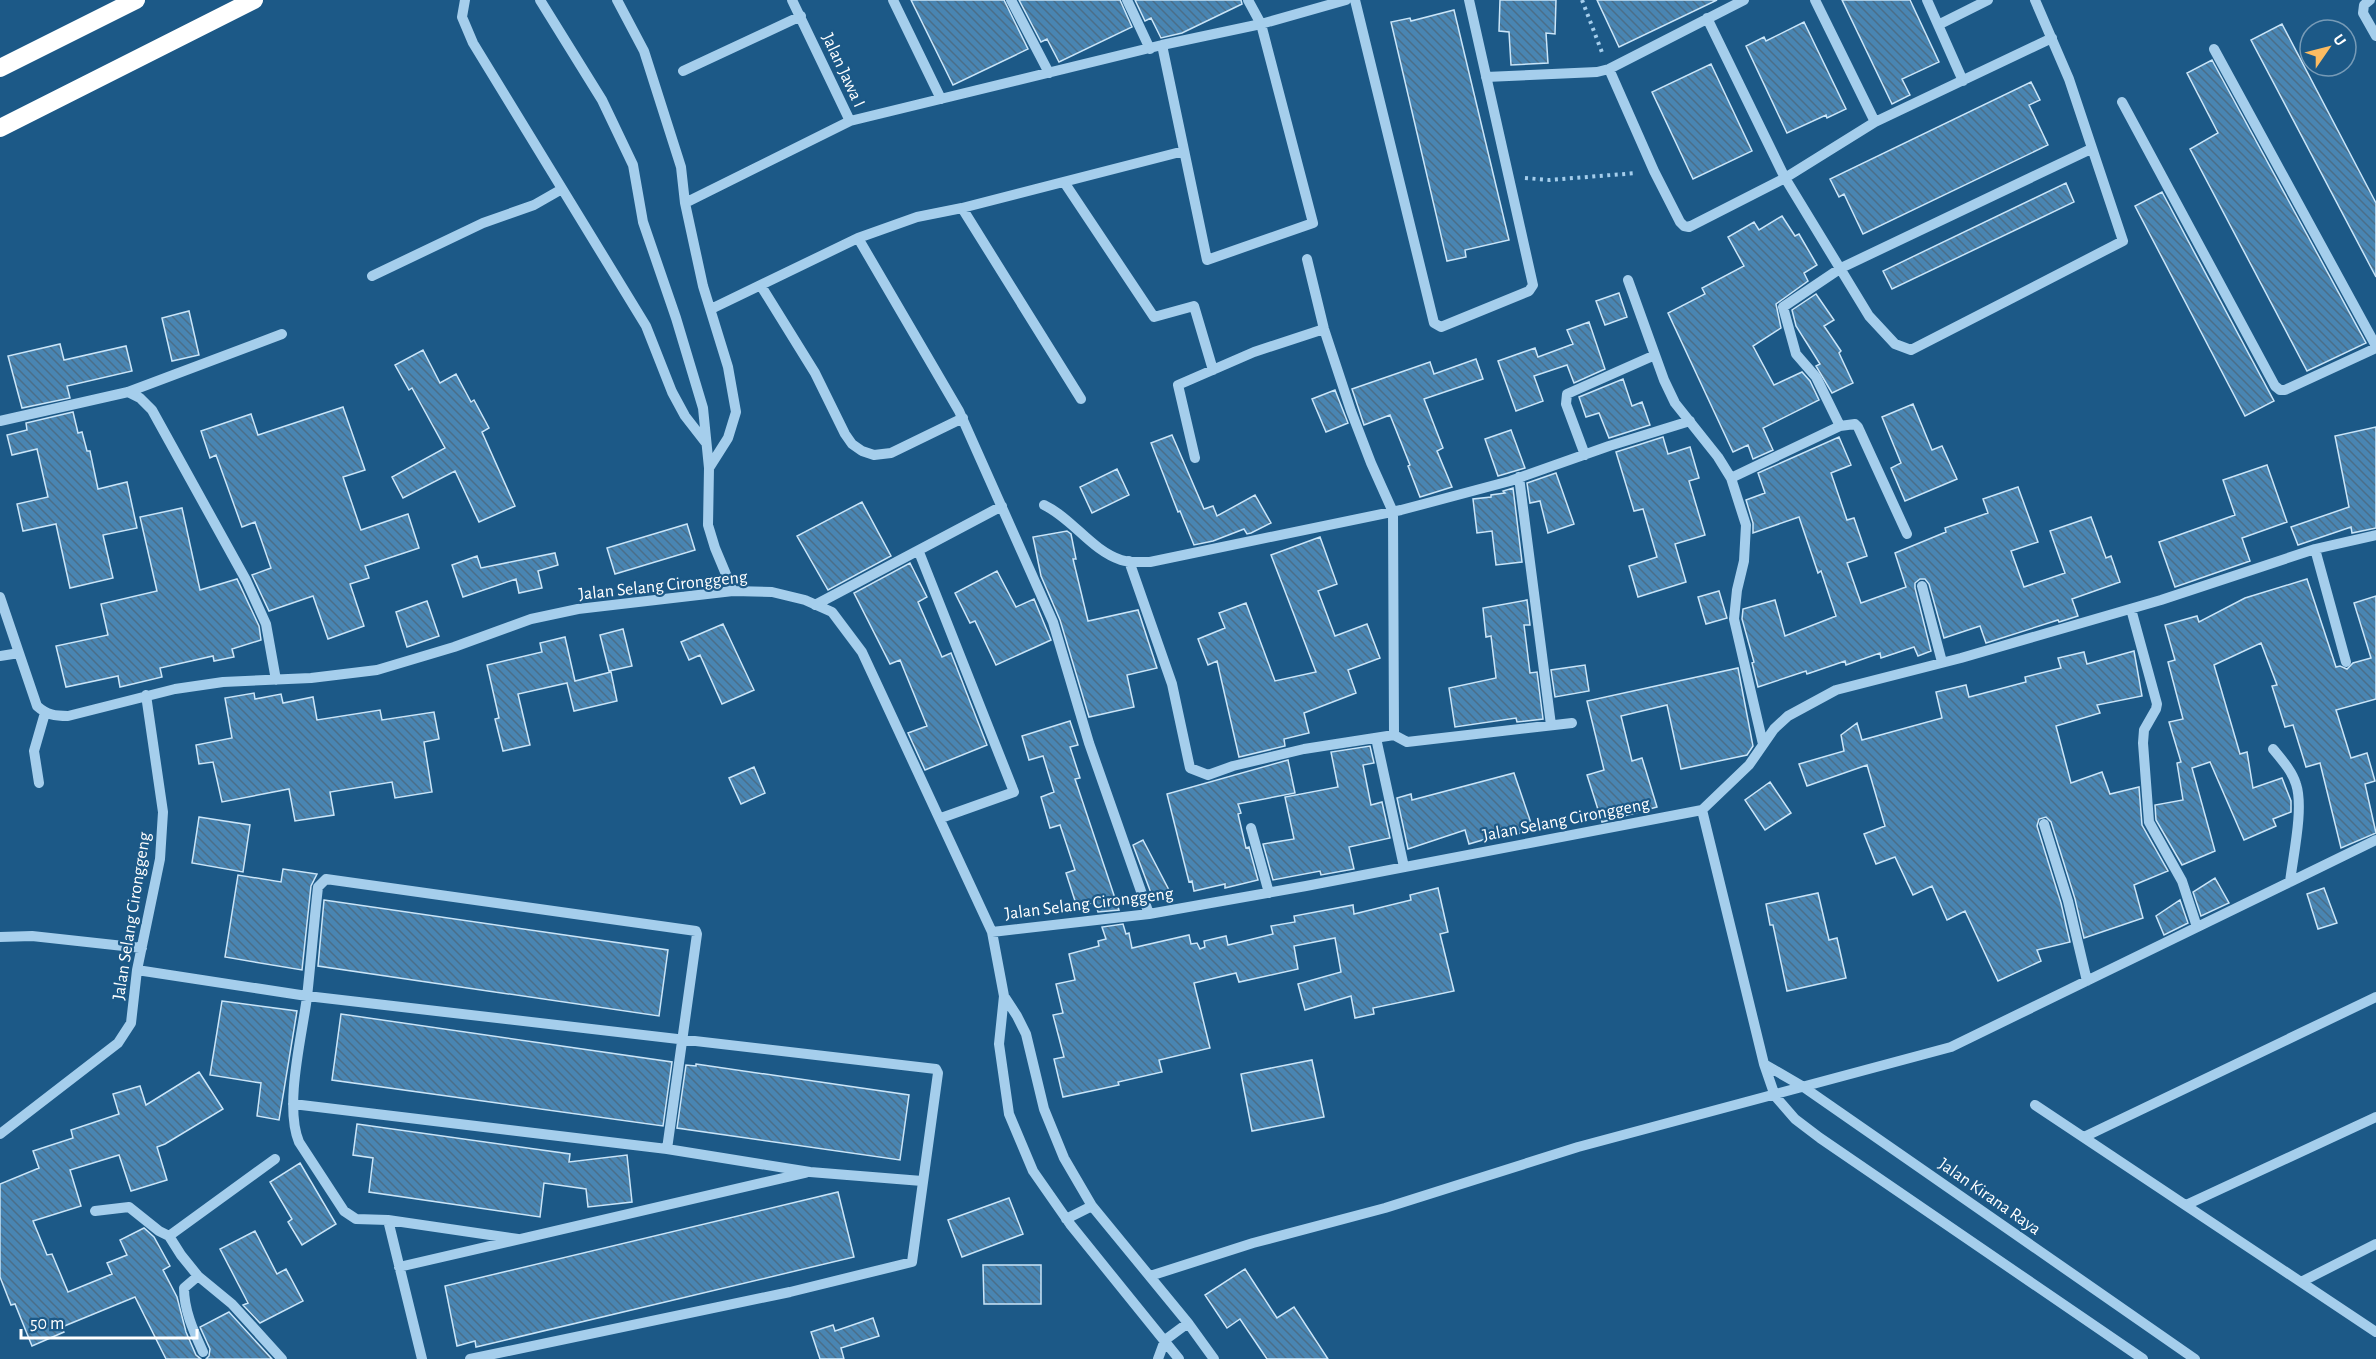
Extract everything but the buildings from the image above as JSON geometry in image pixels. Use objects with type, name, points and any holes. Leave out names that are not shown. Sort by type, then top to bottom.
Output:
[{"type":"highway","points":[[0,68],[136,0]]},
{"type":"highway","points":[[0,128],[254,0]]},
{"type":"street","points":[[465,0],[462,18],[473,44],[646,326],[672,392],[685,416],[706,444]]},
{"type":"street","points":[[540,0],[602,100],[633,165],[643,222],[703,408],[709,468],[708,525],[715,548],[734,591]]},
{"type":"street","points":[[617,0],[644,51],[681,167],[685,203],[704,286],[728,367],[736,412],[728,438],[709,468]]},
{"type":"street","name":"Jalan Jawa I","points":[[792,0],[850,121]]},
{"type":"street","points":[[893,0],[941,99]]},
{"type":"street","points":[[1011,0],[1049,73]]},
{"type":"street","points":[[1127,0],[1150,49]]},
{"type":"street","points":[[1162,45],[1207,260],[1313,223],[1261,24],[1248,0]]},
{"type":"street","points":[[685,203],[850,121],[1162,45],[1261,24],[1346,0]]},
{"type":"street","points":[[1355,0],[1434,323],[1437,327],[1532,289],[1469,0]]},
{"type":"street","points":[[1486,77],[1598,72],[1609,69],[1744,0]]},
{"type":"street","points":[[1815,0],[1875,122]]},
{"type":"street","points":[[1927,0],[1963,81]]},
{"type":"street","points":[[1938,25],[1988,0]]},
{"type":"street","points":[[1707,18],[1785,178],[1869,316],[1888,338],[1903,348],[1915,348],[2123,241],[2069,79],[2035,0]]},
{"type":"street","points":[[2370,0],[2364,5],[2363,13],[2376,36]]},
{"type":"street","points":[[683,71],[801,16]]},
{"type":"street","points":[[1609,69],[1654,171],[1680,222],[1686,227],[1785,178],[1875,122],[2052,38]]},
{"type":"street","points":[[2122,102],[2275,386],[2280,390],[2286,390],[2376,347],[2214,49]]},
{"type":"street","points":[[1840,426],[1816,377],[1796,354],[1783,307],[1841,268],[2091,149]]},
{"type":"street","points":[[711,309],[858,238],[917,217],[962,208],[1184,151]]},
{"type":"street","points":[[1064,182],[1154,317],[1194,306],[1213,370]]},
{"type":"street","points":[[372,276],[483,223],[534,205],[562,189]]},
{"type":"street","points":[[962,208],[1081,399]]},
{"type":"street","points":[[858,238],[963,418],[1053,622],[1089,743],[1149,914]]},
{"type":"street","points":[[1307,260],[1324,329],[1371,463],[1393,512],[1394,735]]},
{"type":"street","points":[[1628,280],[1675,403],[1718,457],[1731,478],[1746,525],[1744,561],[1737,590],[1734,619],[1763,744]]},
{"type":"street","points":[[761,286],[815,373],[845,434],[852,444],[862,451],[874,455],[891,453],[963,418]]},
{"type":"street","points":[[1195,458],[1178,385],[1281,342],[1324,329]]},
{"type":"street","points":[[0,421],[128,392],[282,334]]},
{"type":"street","points":[[1585,454],[1566,404],[1567,394],[1655,355]]},
{"type":"street","points":[[128,392],[140,398],[152,410],[246,580],[266,624],[276,680]]},
{"type":"street","points":[[1044,505],[1065,517],[1111,556],[1129,561],[1150,562],[1393,512],[1519,477],[1690,421]]},
{"type":"street","points":[[1731,478],[1850,423],[1858,427],[1907,534]]},
{"type":"street","points":[[1519,477],[1551,725]]},
{"type":"street","points":[[815,605],[1002,506]]},
{"type":"street","points":[[2143,1359],[1820,1138],[1795,1119],[1775,1096],[1764,1064],[1702,810],[1749,765],[1763,744],[1788,717],[1836,690],[2130,609],[2314,549],[2376,535]]},
{"type":"street","points":[[2314,549],[2346,662]]},
{"type":"street","points":[[918,552],[1014,792],[940,818]]},
{"type":"street","points":[[1129,561],[1172,684],[1190,768],[1197,772],[1208,775],[1233,766],[1304,749],[1394,735],[1407,742],[1572,723]]},
{"type":"street","points":[[1922,586],[1942,662]]},
{"type":"street","name":"Jalan Selang Cironggeng","points":[[0,1134],[118,1043],[131,1023],[138,970],[160,859],[164,812],[146,696],[223,682],[276,680],[377,670],[454,647],[531,619],[578,609],[734,591],[772,592],[832,612],[862,652],[992,932],[1149,914],[1702,810]]},
{"type":"street","points":[[0,597],[37,706],[45,713],[68,716],[146,696]]},
{"type":"street","points":[[2130,609],[2157,704],[2144,730],[2143,743],[2149,822],[2182,881],[2197,927]]},
{"type":"street","points":[[0,656],[19,653]]},
{"type":"street","points":[[39,783],[34,751],[45,713]]},
{"type":"street","points":[[1376,738],[1404,867]]},
{"type":"street","points":[[2273,749],[2292,776],[2300,801],[2290,882]]},
{"type":"street","points":[[2044,824],[2068,901],[2087,981]]},
{"type":"street","points":[[1251,828],[1269,893]]},
{"type":"street","points":[[1150,1276],[1253,1243],[1385,1208],[1578,1147],[1951,1047],[2376,840]]},
{"type":"street","points":[[518,1239],[388,1220],[356,1219],[344,1211],[299,1142],[294,1130],[293,1104],[318,887],[326,879],[696,931],[667,1149]]},
{"type":"street","points":[[992,932],[1004,996],[999,1044],[1009,1114],[1033,1171],[1066,1219],[1179,1359]]},
{"type":"street","points":[[0,937],[32,936],[142,948]]},
{"type":"street","points":[[138,970],[307,996],[936,1069],[938,1073],[913,1260],[910,1263],[790,1292],[470,1359]]},
{"type":"street","points":[[1004,996],[1026,1034],[1044,1109],[1064,1158],[1092,1206],[1188,1323],[1214,1359]]},
{"type":"street","points":[[2084,1137],[2376,997]]},
{"type":"street","name":"Jalan Kirana Raya","points":[[1764,1064],[1802,1086],[2195,1359]]},
{"type":"street","points":[[293,1104],[667,1149],[810,1172],[922,1180]]},
{"type":"street","points":[[2035,1105],[2376,1332]]},
{"type":"street","points":[[2186,1205],[2376,1117]]},
{"type":"street","points":[[169,1236],[274,1159]]},
{"type":"street","points":[[399,1267],[810,1172]]},
{"type":"street","points":[[1066,1219],[1092,1206]]},
{"type":"street","points":[[95,1211],[129,1207],[159,1231],[169,1236],[198,1276],[232,1304],[282,1359]]},
{"type":"street","points":[[388,1220],[422,1359]]},
{"type":"street","points":[[2301,1282],[2376,1244]]},
{"type":"street","points":[[198,1276],[184,1288],[184,1298],[203,1352]]},
{"type":"street","points":[[1158,1359],[1165,1340],[1188,1323]]},
{"type":"path","points":[[1582,0],[1609,69]]},
{"type":"path","points":[[1506,168],[1522,178],[1549,180],[1654,171]]}]
